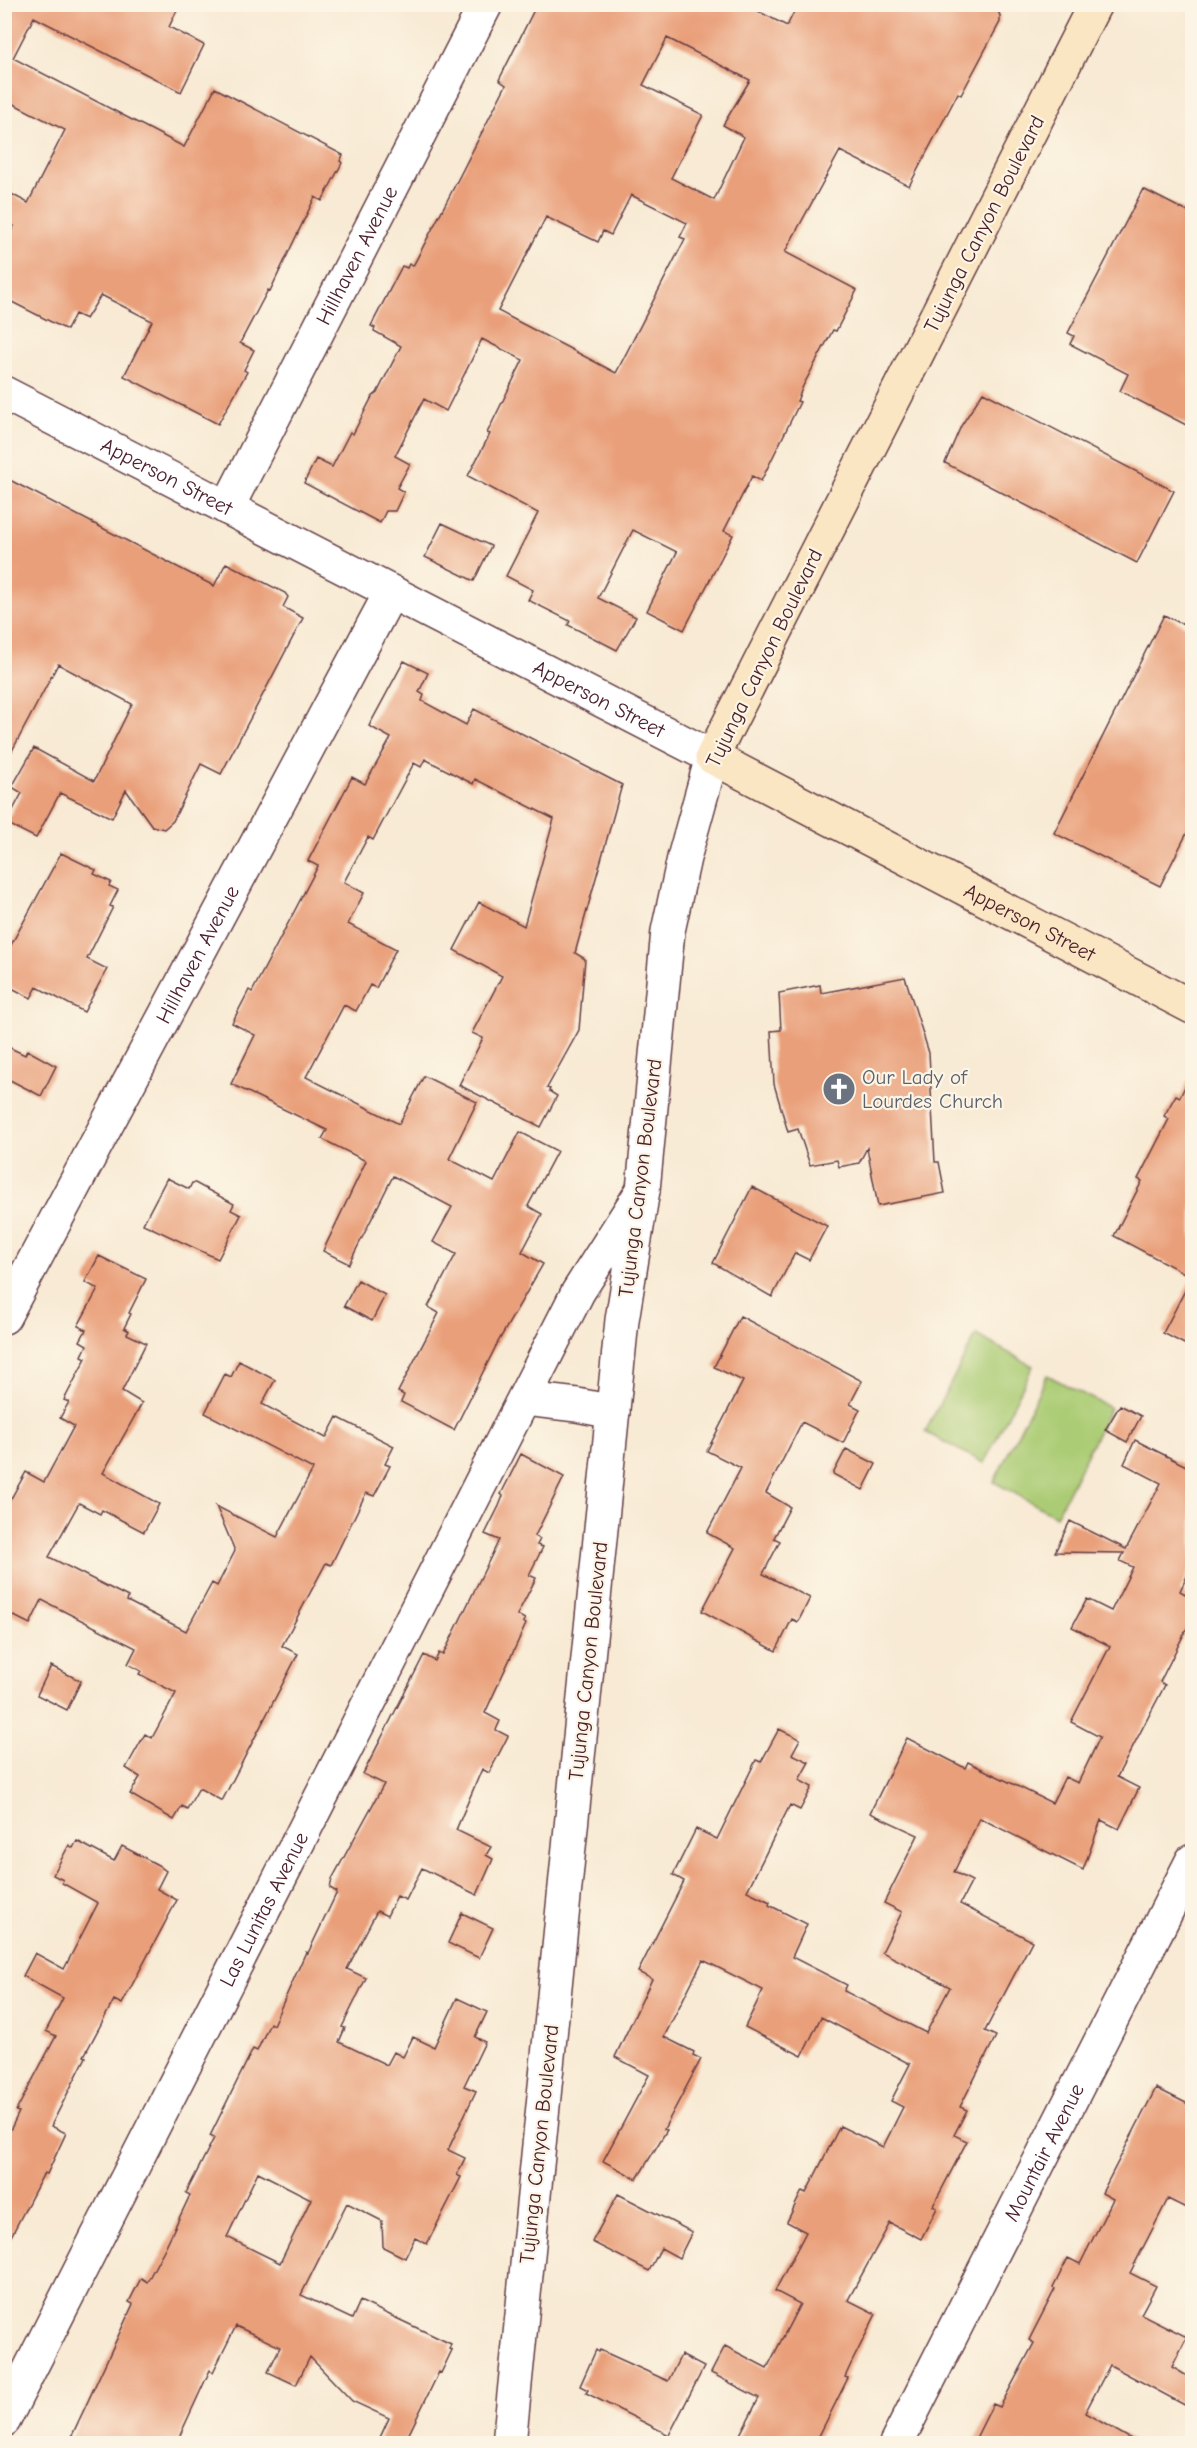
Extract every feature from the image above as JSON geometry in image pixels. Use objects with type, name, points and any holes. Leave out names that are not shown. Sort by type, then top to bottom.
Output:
[{"type":"main road","name":"Tujunga Canyon Boulevard","points":[[712,757],[1095,4]]},
{"type":"main road","name":"Apperson Street","points":[[712,757],[1192,1007]]},
{"type":"street","name":"Hillhaven Avenue","points":[[227,508],[486,4]]},
{"type":"street","name":"Apperson Street","points":[[4,393],[712,757]]},
{"type":"street","name":"Hillhaven Avenue","points":[[4,1317],[391,592]]},
{"type":"street","name":"Tujunga Canyon Boulevard","points":[[509,2444],[622,1320],[643,1190],[668,931],[684,858],[712,757]]},
{"type":"street","name":"Las Lunitas Avenue","points":[[4,2420],[578,1292],[643,1190]]},
{"type":"street","points":[[525,1399],[613,1412]]},
{"type":"street","name":"Mountair Avenue","points":[[896,2444],[1192,1862]]},
{"type":"green space","points":[[976,1335],[1033,1366],[984,1463],[925,1432]]},
{"type":"green space","points":[[1047,1375],[1110,1408],[1056,1516],[994,1482]]},
{"type":"building","points":[[4,4],[180,4],[169,27],[204,45],[181,92],[34,17],[13,58],[184,147],[215,88],[343,155],[340,161],[342,163],[322,201],[315,197],[270,291],[268,290],[240,343],[254,350],[244,370],[247,372],[218,424],[124,376],[152,321],[101,295],[86,319],[75,314],[67,330],[4,298],[4,245],[14,226],[4,221],[4,190],[28,203],[65,130],[4,99]]},
{"type":"building","points":[[537,4],[744,4],[787,26],[798,4],[973,4],[978,7],[996,5],[1000,16],[1000,22],[961,95],[958,93],[909,186],[840,151],[785,252],[857,290],[803,386],[797,401],[800,402],[761,481],[752,476],[724,531],[733,535],[684,630],[647,611],[677,552],[633,530],[598,598],[636,617],[617,650],[568,625],[570,621],[528,600],[533,590],[506,576],[538,513],[468,476],[490,434],[487,433],[523,360],[482,339],[446,411],[424,399],[395,456],[410,464],[397,488],[404,492],[395,511],[386,511],[380,523],[304,483],[316,459],[332,467],[350,432],[353,434],[372,397],[377,393],[401,346],[374,331],[375,328],[371,326],[402,266],[407,268],[409,264],[413,266],[450,195],[506,85],[499,80]],"holes":[[[667,38],[750,80],[723,125],[744,137],[714,200],[671,178],[703,115],[643,85]],[[631,195],[687,223],[680,237],[685,239],[616,373],[498,311],[546,217],[598,242],[603,231],[611,235]]]},
{"type":"building","points":[[1143,189],[1192,214],[1192,428],[1120,391],[1128,374],[1070,344],[1074,336],[1068,333]]},
{"type":"building","points":[[983,392],[1174,491],[1137,563],[945,463],[961,426]]},
{"type":"building","points":[[4,477],[214,586],[226,563],[285,593],[288,597],[283,607],[303,618],[221,774],[201,764],[173,821],[164,829],[152,826],[126,790],[112,818],[60,793],[36,838],[6,823],[22,793],[12,787],[34,748],[94,781],[132,704],[58,664],[4,766]]},
{"type":"building","points":[[442,523],[491,546],[474,581],[425,557]]},
{"type":"building","points":[[1164,615],[1192,629],[1192,823],[1160,886],[1054,833]]},
{"type":"building","points":[[404,661],[428,673],[419,692],[424,695],[422,701],[466,725],[474,709],[622,785],[575,953],[585,959],[579,1030],[547,1088],[557,1096],[541,1127],[459,1085],[483,1038],[472,1033],[502,976],[454,950],[479,902],[524,926],[554,819],[475,779],[473,784],[425,759],[421,767],[414,763],[373,840],[368,837],[344,882],[364,893],[348,924],[396,949],[376,988],[370,985],[356,1011],[344,1005],[306,1077],[399,1124],[424,1076],[477,1102],[449,1159],[494,1182],[520,1132],[557,1151],[528,1206],[542,1214],[522,1252],[543,1264],[498,1342],[454,1430],[401,1402],[404,1395],[398,1392],[439,1313],[428,1307],[456,1254],[433,1242],[452,1207],[393,1176],[349,1264],[323,1251],[366,1161],[322,1139],[327,1130],[231,1084],[255,1035],[232,1023],[249,990],[252,992],[318,866],[308,861],[352,777],[365,784],[391,738],[369,726]]},
{"type":"building","points":[[61,853],[96,870],[94,874],[111,882],[109,886],[118,890],[110,906],[113,907],[87,959],[107,969],[84,1012],[37,987],[31,998],[4,984],[4,958]]},
{"type":"building","points":[[905,977],[929,1053],[935,1162],[939,1162],[945,1193],[878,1206],[867,1148],[859,1163],[839,1167],[837,1160],[810,1165],[798,1129],[788,1132],[774,1084],[771,1031],[781,1030],[779,993],[820,985],[821,993]]},
{"type":"building","points":[[4,1045],[25,1055],[27,1050],[56,1066],[41,1096],[4,1077]]},
{"type":"building","points":[[1192,1072],[1192,1277],[1114,1236],[1142,1181],[1138,1179],[1169,1119],[1164,1116],[1176,1095],[1180,1097]]},
{"type":"building","points":[[167,1178],[189,1189],[192,1183],[195,1183],[234,1204],[231,1210],[241,1215],[218,1259],[143,1224]]},
{"type":"building","points":[[752,1187],[827,1226],[809,1260],[795,1253],[772,1297],[713,1263]]},
{"type":"building","points":[[99,1256],[146,1279],[124,1328],[129,1331],[127,1334],[146,1343],[122,1391],[142,1403],[103,1473],[159,1504],[144,1532],[102,1510],[100,1514],[79,1503],[49,1557],[128,1597],[127,1601],[186,1631],[212,1583],[217,1586],[235,1551],[216,1506],[277,1537],[313,1469],[205,1413],[225,1374],[231,1377],[239,1361],[275,1380],[262,1404],[326,1438],[337,1417],[394,1446],[385,1464],[390,1466],[374,1496],[366,1493],[331,1565],[326,1563],[282,1646],[298,1654],[222,1801],[199,1788],[187,1809],[182,1806],[174,1820],[130,1794],[140,1777],[126,1768],[145,1734],[152,1738],[176,1693],[139,1674],[141,1671],[128,1664],[136,1648],[42,1600],[30,1624],[4,1611],[4,1511],[26,1472],[44,1482],[74,1426],[60,1418],[69,1402],[64,1400],[86,1358],[82,1356],[87,1345],[80,1341],[86,1330],[78,1326],[98,1289],[85,1282]]},
{"type":"building","points":[[1192,1277],[1192,1348],[1163,1333]]},
{"type":"building","points":[[358,1280],[385,1295],[372,1321],[344,1306]]},
{"type":"building","points":[[740,1316],[862,1381],[850,1404],[860,1409],[843,1443],[802,1422],[766,1493],[790,1507],[774,1538],[780,1541],[763,1574],[810,1598],[798,1622],[792,1619],[776,1651],[702,1611],[735,1548],[707,1533],[741,1468],[707,1451],[743,1381],[714,1367]]},
{"type":"building","points":[[1120,1405],[1141,1416],[1127,1442],[1105,1430]]},
{"type":"building","points":[[1135,1440],[1192,1469],[1192,1566],[1180,1591],[1192,1598],[1192,1618],[1160,1682],[1165,1685],[1117,1777],[1139,1788],[1119,1829],[1101,1820],[1083,1870],[980,1818],[954,1872],[972,1881],[960,1904],[1032,1941],[985,2031],[996,2036],[960,2107],[967,2110],[954,2135],[967,2141],[933,2206],[937,2208],[921,2239],[890,2223],[848,2300],[876,2314],[845,2377],[848,2378],[815,2444],[735,2444],[759,2398],[711,2373],[725,2346],[767,2368],[800,2304],[775,2291],[806,2232],[787,2222],[802,2191],[806,2193],[840,2126],[883,2147],[903,2107],[891,2101],[910,2064],[821,2017],[802,2056],[745,2027],[763,1990],[703,1960],[664,2037],[694,2052],[693,2055],[701,2059],[664,2129],[667,2130],[637,2179],[603,2161],[649,2075],[615,2057],[652,1979],[638,1972],[684,1881],[673,1875],[696,1829],[717,1839],[756,1760],[761,1762],[779,1729],[800,1739],[792,1754],[809,1762],[799,1780],[812,1787],[800,1810],[790,1805],[747,1891],[807,1924],[792,1957],[847,1985],[844,1991],[926,2033],[950,1987],[882,1952],[902,1912],[884,1903],[918,1835],[870,1813],[907,1738],[965,1768],[968,1762],[1052,1803],[1065,1777],[1078,1783],[1100,1737],[1071,1722],[1110,1646],[1072,1627],[1087,1599],[1111,1611],[1133,1567],[1120,1561],[1124,1553],[1055,1552],[1070,1521],[1126,1549],[1161,1483],[1124,1464]]},
{"type":"building","points":[[846,1449],[876,1464],[863,1490],[833,1474]]},
{"type":"building","points":[[521,1454],[564,1477],[535,1536],[540,1539],[537,1545],[543,1547],[529,1575],[536,1578],[517,1615],[525,1619],[523,1622],[526,1624],[485,1713],[500,1721],[496,1730],[508,1736],[489,1773],[482,1769],[456,1830],[491,1847],[486,1855],[493,1859],[477,1895],[422,1868],[406,1900],[397,1896],[387,1916],[377,1911],[347,1969],[366,1978],[342,2027],[345,2028],[339,2042],[387,2065],[394,2052],[403,2057],[413,2037],[434,2047],[457,1998],[487,2012],[475,2037],[485,2042],[464,2086],[476,2091],[448,2150],[465,2158],[457,2175],[461,2177],[427,2244],[415,2238],[405,2258],[383,2247],[382,2221],[347,2203],[301,2295],[352,2319],[360,2301],[451,2344],[449,2349],[452,2350],[404,2444],[377,2444],[389,2418],[352,2401],[310,2357],[296,2385],[268,2372],[280,2347],[236,2326],[213,2372],[210,2370],[176,2444],[68,2444],[133,2304],[129,2302],[141,2278],[147,2282],[165,2248],[190,2195],[186,2193],[214,2138],[210,2136],[253,2049],[257,2051],[270,2023],[273,2025],[306,1952],[308,1953],[337,1892],[330,1888],[332,1879],[384,1784],[363,1774],[424,1655],[435,1661],[439,1653],[443,1655],[499,1540],[485,1534],[503,1496],[501,1494]],"holes":[[[258,2172],[311,2199],[280,2263],[227,2237]]]},
{"type":"building","points":[[51,1666],[81,1681],[67,1710],[37,1695]]},
{"type":"building","points":[[77,1841],[114,1861],[122,1846],[158,1865],[166,1871],[157,1889],[177,1900],[122,2004],[114,2000],[84,2056],[86,2057],[51,2126],[66,2133],[47,2174],[44,2173],[4,2250],[5,2141],[19,2112],[16,2111],[56,2036],[46,2031],[63,1998],[23,1976],[35,1953],[64,1969],[98,1903],[62,1883],[63,1880],[53,1875],[69,1845],[73,1848]]},
{"type":"building","points":[[462,1913],[493,1928],[479,1958],[448,1943]]},
{"type":"building","points":[[1156,2088],[1192,2106],[1192,2211],[1168,2199],[1130,2273],[1156,2286],[1141,2314],[1187,2337],[1172,2367],[1192,2379],[1192,2409],[1110,2365],[1085,2413],[1140,2444],[973,2444],[993,2404],[1000,2407],[1034,2343],[1029,2340],[1068,2258],[1080,2264],[1113,2199],[1102,2193]]},
{"type":"building","points":[[618,2194],[692,2232],[679,2258],[661,2248],[649,2271],[592,2242]]},
{"type":"building","points":[[596,2350],[668,2381],[681,2355],[704,2367],[669,2435],[586,2393],[588,2390],[580,2386]]},
{"type":"place","name":"Our Lady of Lourdes Church","points":[[839,1089]]}]
